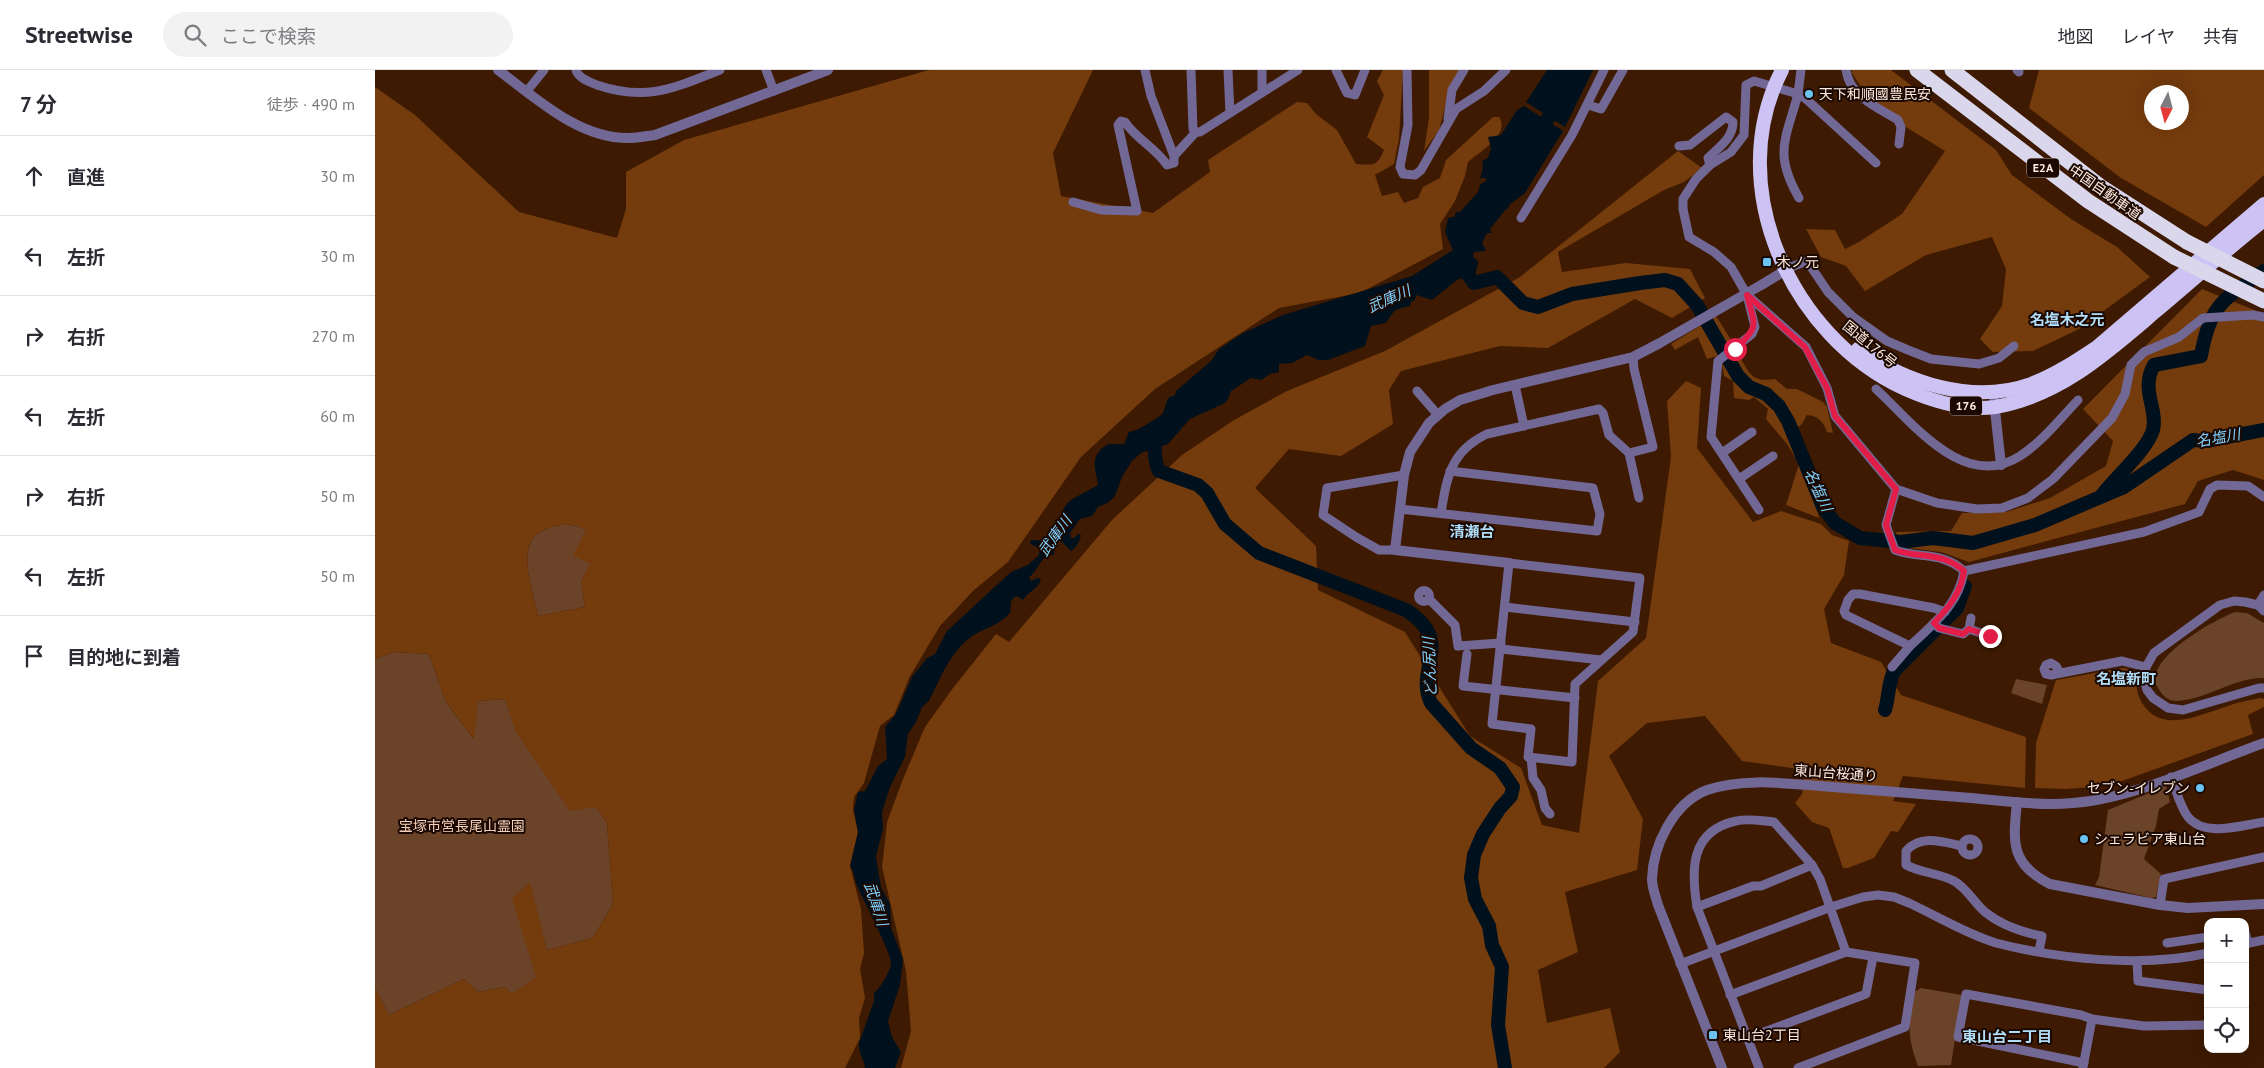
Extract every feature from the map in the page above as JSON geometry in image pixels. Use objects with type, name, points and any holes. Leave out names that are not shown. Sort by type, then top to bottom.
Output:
[{"type":"highway","name":"国道176号","points":[[1782,70],[1774,86],[1765,116],[1762,149],[1773,212],[1788,268],[1806,305],[1824,328],[1861,362],[1893,384],[1929,399],[1953,405],[1994,407],[2027,399],[2055,388],[2104,356],[2264,220]]},
{"type":"highway","name":"中国自動車道","points":[[1917,70],[2088,201],[2174,257],[2264,301]]},
{"type":"highway","name":"中国自動車道","points":[[1952,70],[2100,186],[2187,242],[2264,281]]},
{"type":"highway","name":"国道176号","points":[[1788,268],[1835,328],[1859,350],[1881,364],[1929,384],[1964,391],[1993,392],[2030,384],[2072,364],[2097,347],[2264,204]]},
{"type":"street","points":[[498,70],[564,117],[582,127],[601,135],[629,138],[655,135],[828,70]]},
{"type":"street","points":[[527,91],[544,70]]},
{"type":"street","points":[[576,70],[579,76],[591,83],[612,90],[655,93],[675,88],[720,70]]},
{"type":"street","points":[[766,70],[774,91]]},
{"type":"street","points":[[1073,202],[1101,210],[1137,212],[1118,125],[1121,121],[1125,122],[1131,130],[1159,154],[1167,166],[1173,163],[1174,156],[1151,96],[1145,70]]},
{"type":"street","points":[[1191,70],[1193,129],[1196,132]]},
{"type":"street","points":[[1228,70],[1230,113]]},
{"type":"street","points":[[1262,70],[1262,91]]},
{"type":"street","points":[[1174,156],[1196,132],[1200,132],[1262,91],[1298,70]]},
{"type":"street","points":[[1336,70],[1347,93],[1355,95],[1365,70]]},
{"type":"street","points":[[1407,70],[1408,125],[1400,167],[1403,174],[1415,175],[1421,170],[1457,109],[1484,91],[1506,70]]},
{"type":"street","points":[[1448,124],[1452,90],[1464,70]]},
{"type":"street","points":[[1521,218],[1572,134],[1604,70]]},
{"type":"street","points":[[1588,104],[1601,109],[1623,70]]},
{"type":"street","points":[[1799,198],[1789,180],[1783,157],[1785,130],[1798,94],[1801,70]]},
{"type":"street","points":[[1846,70],[1852,88],[1862,98],[1898,120],[1901,127],[1899,144]]},
{"type":"street","points":[[1759,510],[1711,437],[1718,361],[1752,334],[1755,327],[1747,295],[1731,267],[1714,252],[1689,237],[1683,209],[1683,199],[1696,179],[1710,165],[1731,152],[1744,135],[1746,85],[1754,81],[1798,94],[1807,99],[1876,163]]},
{"type":"street","points":[[1679,146],[1690,146],[1727,117],[1733,122],[1733,130],[1728,139],[1708,158],[1710,165]]},
{"type":"street","points":[[1395,550],[1404,475],[1410,452],[1429,423],[1438,415],[1460,400],[1633,357],[1788,268],[1807,261],[1828,292],[1853,317],[1887,341],[1931,359],[1979,364],[1999,358],[2013,346]]},
{"type":"street","points":[[1747,295],[1805,347],[1827,388],[1835,416],[1896,489],[1937,504],[1977,509],[2002,508],[2027,498],[2053,479],[2111,418],[2125,394],[2131,365],[2144,352],[2179,337],[2203,318],[2253,315],[2264,317]]},
{"type":"street","points":[[1629,452],[1653,448],[1634,369],[1633,357]]},
{"type":"street","points":[[1515,385],[1524,426]]},
{"type":"street","points":[[1877,389],[1938,448],[1958,461],[1985,467],[2001,465],[2020,456],[2047,433],[2078,400]]},
{"type":"street","points":[[1417,391],[1438,415]]},
{"type":"street","points":[[1993,392],[2001,465]]},
{"type":"street","points":[[1441,513],[1446,478],[1457,458],[1471,442],[1487,434],[1599,410],[1603,414],[1609,435],[1629,452],[1639,498]]},
{"type":"street","points":[[1722,453],[1752,432]]},
{"type":"street","points":[[1739,479],[1773,456]]},
{"type":"street","points":[[1400,509],[1597,531],[1600,514],[1593,488],[1450,471]]},
{"type":"street","points":[[1404,475],[1327,488],[1323,514],[1356,537],[1379,550],[1395,550],[1640,578],[1633,632],[1575,684],[1572,762],[1531,757]]},
{"type":"street","points":[[1964,571],[2144,532],[2199,512],[2210,488],[2217,485],[2248,486],[2264,497]]},
{"type":"street","points":[[1896,489],[1886,525],[1895,550],[1936,556],[1957,564],[1964,571]]},
{"type":"street","points":[[1509,564],[1492,724],[1531,729],[1529,757],[1531,757],[1533,778],[1541,790],[1545,808],[1550,814]]},
{"type":"street","points":[[1892,667],[1910,646],[1953,604],[1962,582],[1964,571]]},
{"type":"street","points":[[1910,646],[1846,615],[1844,611],[1848,600],[1853,594],[1860,594],[1934,608],[1945,612]]},
{"type":"street","points":[[2264,595],[2261,608],[2233,601],[2220,605],[2154,653],[2146,667],[2144,679],[2147,690],[2153,698],[2168,708],[2183,710],[2264,688]]},
{"type":"street","points":[[1429,599],[1455,625],[1458,646],[1501,646],[1601,660]]},
{"type":"street","points":[[1505,607],[1635,622]]},
{"type":"street","points":[[1934,623],[1939,628],[1963,634],[1969,629],[1971,618]]},
{"type":"street","points":[[1969,629],[1990,636],[1996,634]]},
{"type":"street","points":[[1467,654],[1463,686],[1575,698]]},
{"type":"street","points":[[2060,673],[2122,661],[2146,667]]},
{"type":"street","name":"東山台桜通り","points":[[1722,1068],[1680,964],[1658,905],[1652,881],[1655,856],[1662,835],[1679,811],[1692,799],[1705,791],[1727,785],[1783,783],[2017,802],[2072,803],[2099,800],[2127,793],[2264,743]]},
{"type":"street","points":[[2171,777],[2187,816],[2197,826],[2213,829],[2264,822]]},
{"type":"street","points":[[2017,802],[2015,846],[2022,865],[2035,876],[2050,884],[2160,905],[2188,908],[2264,904]]},
{"type":"street","points":[[1759,1068],[1697,908],[1692,880],[1693,864],[1698,849],[1706,837],[1720,827],[1737,820],[1774,822],[1812,865],[1831,907],[1846,952]]},
{"type":"street","points":[[1962,846],[1924,840],[1912,844],[1907,851],[1906,864],[1914,869],[1955,882],[1984,911],[2003,924],[2021,932],[2041,936],[2039,951]]},
{"type":"street","points":[[2160,905],[2164,879],[2264,857]]},
{"type":"street","points":[[1697,908],[1753,886],[1761,886],[1812,865]]},
{"type":"street","points":[[1680,964],[1831,907],[1863,896],[1878,895],[1894,898],[1995,942],[2039,951],[2080,957],[2137,961],[2162,960],[2204,954]]},
{"type":"street","points":[[2167,943],[2204,937]]},
{"type":"street","points":[[2249,944],[2264,940]]},
{"type":"street","points":[[1730,995],[1846,952],[1915,963],[1905,1027],[1815,1065],[1798,1068]]},
{"type":"street","points":[[1748,1038],[1866,994],[1873,957]]},
{"type":"street","points":[[2137,961],[2138,980],[2204,989]]},
{"type":"street","points":[[2092,1019],[2083,1065],[1958,1037],[1966,994],[2081,1015],[2092,1019],[2144,1026],[2204,1025]]},
{"type":"green space","points":[[565,524],[586,530],[591,563],[581,581],[585,607],[538,616],[527,563],[530,543],[542,531]]},
{"type":"green space","points":[[2235,612],[2247,613],[2264,623],[2264,678],[2242,681],[2187,700],[2173,701],[2165,697],[2158,688],[2156,677],[2160,665],[2169,654],[2197,632]]},
{"type":"green space","name":"宝塚市営長尾山霊園","points":[[394,652],[429,654],[446,702],[473,738],[478,701],[505,699],[517,732],[570,810],[596,807],[607,823],[613,904],[593,938],[547,950],[529,883],[513,899],[537,977],[512,994],[505,987],[478,992],[464,979],[389,1015],[375,988],[375,659]]},
{"type":"green space","points":[[2016,679],[2047,685],[2042,704],[2011,693]]},
{"type":"green space","points":[[2166,786],[2170,802],[2159,809],[2156,826],[2144,859],[2161,874],[2156,897],[2151,898],[2095,885],[2099,877],[2108,810]]},
{"type":"green space","points":[[1921,988],[1962,995],[1951,1065],[1918,1066],[1910,1037],[1910,1022],[1914,992]]},
{"type":"shaded area","points":[[929,70],[1093,70],[1053,153],[1061,196],[1153,213],[1210,172],[1208,160],[1297,102],[1307,103],[1316,114],[1337,130],[1356,164],[1374,164],[1379,160],[1384,150],[1367,137],[1384,95],[1377,81],[1383,70],[1403,70],[1399,139],[1394,164],[1375,175],[1382,196],[1398,192],[1404,203],[1418,198],[1423,187],[1440,178],[1446,160],[1493,117],[1499,117],[1502,123],[1501,130],[1492,142],[1468,162],[1465,176],[1455,201],[1440,224],[1443,249],[1360,293],[1279,308],[1155,389],[1081,457],[1008,562],[974,590],[940,626],[910,676],[894,715],[880,726],[864,783],[854,797],[853,810],[858,832],[850,866],[861,909],[864,953],[860,969],[865,998],[859,1018],[860,1038],[845,1068],[375,1068],[375,988],[389,1015],[464,979],[478,992],[505,987],[512,994],[536,977],[512,899],[530,882],[547,950],[593,938],[613,904],[607,823],[596,807],[570,811],[516,732],[505,699],[478,701],[474,739],[446,702],[429,654],[394,652],[375,659],[375,87],[415,115],[519,212],[617,238],[626,209],[626,172],[684,140]],"holes":[[[565,524],[586,530],[573,556],[590,563],[581,581],[585,607],[538,616],[527,563],[530,543],[538,533],[549,528]]]},
{"type":"shaded area","points":[[1429,70],[1461,70],[1449,93],[1439,130],[1424,151],[1429,118]]},
{"type":"shaded area","points":[[1852,70],[1891,70],[1996,150],[2012,175],[2071,219],[2117,247],[2150,277],[2079,329],[2033,351],[1993,352],[1980,339],[2002,306],[2006,269],[1992,237],[1926,255],[1865,291],[1846,266],[1821,257],[1806,229],[1835,230],[1845,249],[1859,242],[1902,214],[1945,151],[1875,108],[1852,73]]},
{"type":"shaded area","points":[[2039,70],[2264,70],[2264,175],[2206,227],[2121,178],[2029,108]]},
{"type":"shaded area","points":[[1678,151],[1702,168],[1684,182],[1664,190],[1558,252],[1562,272],[1626,263],[1690,269],[1705,298],[1672,318],[1635,299],[1548,348],[1500,346],[1401,371],[1389,390],[1393,424],[1341,456],[1289,449],[1255,488],[1316,546],[1318,590],[1405,632],[1470,736],[1521,768],[1542,825],[1579,833],[1598,681],[1646,638],[1671,457],[1667,401],[1686,381],[1701,388],[1697,448],[1753,522],[1781,511],[1821,524],[1832,535],[1849,541],[1844,575],[1824,609],[1831,643],[1881,662],[1901,695],[2026,737],[2025,788],[1903,776],[1893,801],[1916,804],[1898,832],[1891,831],[1874,858],[1848,868],[1843,868],[1829,828],[1812,822],[1795,803],[1802,794],[1806,770],[1742,761],[1705,716],[1647,723],[1609,756],[1643,819],[1637,870],[1565,892],[1578,952],[1538,970],[1547,1023],[1610,1008],[1620,1052],[1604,1068],[901,1068],[911,1031],[906,971],[882,867],[887,822],[925,727],[996,634],[1009,642],[1112,520],[1182,455],[1234,420],[1287,391],[1385,351],[1520,277]]},
{"type":"shaded area","points":[[2202,289],[2264,314],[2264,480],[2233,470],[2198,481],[2185,504],[1969,562],[1941,552],[1901,547],[1896,532],[1951,531],[1962,513],[2006,512],[2050,498],[2106,466],[2113,441],[2083,409]]},
{"type":"shaded area","points":[[1716,316],[1733,343],[1717,356],[1707,359],[1698,337],[1675,350],[1671,344]]},
{"type":"shaded area","points":[[1737,352],[1747,370],[1755,377],[1766,380],[1775,379],[1787,389],[1797,389],[1823,402],[1827,407],[1833,433],[1827,432],[1818,418],[1807,415],[1802,424],[1789,435],[1812,489],[1819,518],[1786,505],[1799,464],[1787,444],[1766,419],[1768,409],[1754,397],[1749,400],[1734,398],[1733,381],[1724,376],[1722,362]]},
{"type":"shaded area","points":[[2123,668],[2131,669],[2141,701],[2149,712],[2159,718],[2181,720],[2236,703],[2261,698],[2264,699],[2264,707],[2248,715],[2253,734],[2122,781],[2094,787],[2066,789],[2035,788],[2036,743],[2056,680]]},
{"type":"water","points":[[1547,70],[1593,70],[1565,127],[1526,102]]},
{"type":"water","points":[[1524,106],[1563,131],[1525,193],[1509,205],[1508,209],[1490,229],[1492,233],[1487,233],[1482,243],[1486,251],[1474,252],[1473,257],[1478,263],[1475,274],[1470,280],[1463,278],[1457,280],[1432,300],[1416,295],[1415,300],[1411,302],[1410,306],[1395,311],[1386,323],[1371,326],[1365,346],[1328,360],[1318,360],[1307,355],[1292,363],[1279,364],[1279,372],[1270,374],[1261,380],[1251,378],[1231,391],[1225,403],[1190,419],[1168,444],[1141,453],[1132,461],[1122,477],[1115,496],[1109,502],[1098,507],[1092,516],[1080,519],[1070,533],[1071,538],[1078,534],[1081,535],[1075,548],[1071,551],[1062,542],[1054,541],[1054,555],[1045,557],[1029,577],[1031,581],[1038,578],[1041,579],[1038,586],[1027,594],[1023,600],[1017,596],[1014,598],[1011,601],[1010,613],[1006,617],[997,624],[971,637],[952,658],[929,701],[922,707],[916,722],[908,734],[905,757],[890,787],[882,812],[883,829],[876,856],[881,888],[890,904],[891,928],[903,959],[900,985],[888,1021],[892,1037],[901,1052],[895,1068],[865,1068],[859,1043],[874,1001],[874,993],[885,979],[891,963],[887,949],[850,866],[858,832],[854,810],[858,792],[865,791],[878,766],[887,759],[885,727],[896,714],[912,677],[927,658],[935,654],[947,631],[1011,572],[1028,565],[1038,556],[1041,549],[1030,544],[1031,540],[1050,541],[1057,532],[1066,505],[1098,485],[1095,462],[1102,448],[1108,444],[1124,444],[1129,432],[1139,429],[1160,416],[1163,413],[1168,398],[1175,395],[1176,391],[1211,361],[1219,349],[1243,333],[1283,315],[1412,276],[1453,250],[1445,232],[1448,218],[1454,217],[1456,212],[1460,212],[1478,192],[1480,185],[1487,180],[1480,178],[1483,168],[1482,161],[1488,158],[1491,148],[1488,137],[1501,135],[1517,110]]},
{"type":"waterway","name":"武庫川","points":[[1537,136],[1550,115],[1569,70]]},
{"type":"waterway","name":"名塩川","points":[[1461,265],[1474,283],[1497,277],[1523,303],[1538,307],[1572,294],[1665,280],[1678,284],[1697,305],[1738,376],[1749,387],[1766,394],[1779,406],[1788,421],[1823,507],[1835,523],[1860,538],[1900,542],[1933,538],[1973,543],[2035,525],[2124,487],[2193,440],[2206,441],[2264,430]]},
{"type":"waterway","points":[[2102,495],[2138,455],[2150,438],[2154,422],[2149,383],[2154,365],[2201,356],[2209,325],[2214,314],[2228,297],[2264,271]]},
{"type":"waterway","name":"どん尻川","points":[[1154,436],[1155,458],[1159,471],[1198,485],[1207,493],[1225,524],[1259,553],[1406,610],[1421,622],[1429,633],[1431,655],[1427,690],[1431,703],[1471,748],[1500,768],[1513,787],[1511,796],[1500,808],[1483,834],[1474,855],[1471,878],[1475,899],[1489,926],[1492,945],[1502,967],[1498,1025],[1505,1068]]},
{"type":"waterway","points":[[1885,710],[1894,671],[1957,608],[1965,586]]},
{"type":"place","name":"天下和順國豊民安","points":[[1809,94]]},
{"type":"place","name":"木ノ元","points":[[1767,262]]},
{"type":"place","name":"セブン-イレブン","points":[[2200,788]]},
{"type":"place","name":"シェラビア東山台","points":[[2084,839]]},
{"type":"place","name":"東山台2丁目","points":[[1713,1035]]},
{"type":"district","name":"名塩木之元","points":[[2067,320]]},
{"type":"district","name":"清瀬台","points":[[1472,532]]},
{"type":"district","name":"名塩新町","points":[[2126,679]]},
{"type":"district","name":"東山台二丁目","points":[[2007,1037]]},
{"type":"route","points":[[1735,349],[1752,334],[1755,327],[1747,295],[1791,332],[1805,347],[1827,388],[1835,416],[1896,489],[1886,525],[1895,550],[1936,556],[1957,564],[1964,571],[1962,582],[1953,604],[1934,623],[1939,628],[1963,634],[1969,629],[1990,636]]}]
